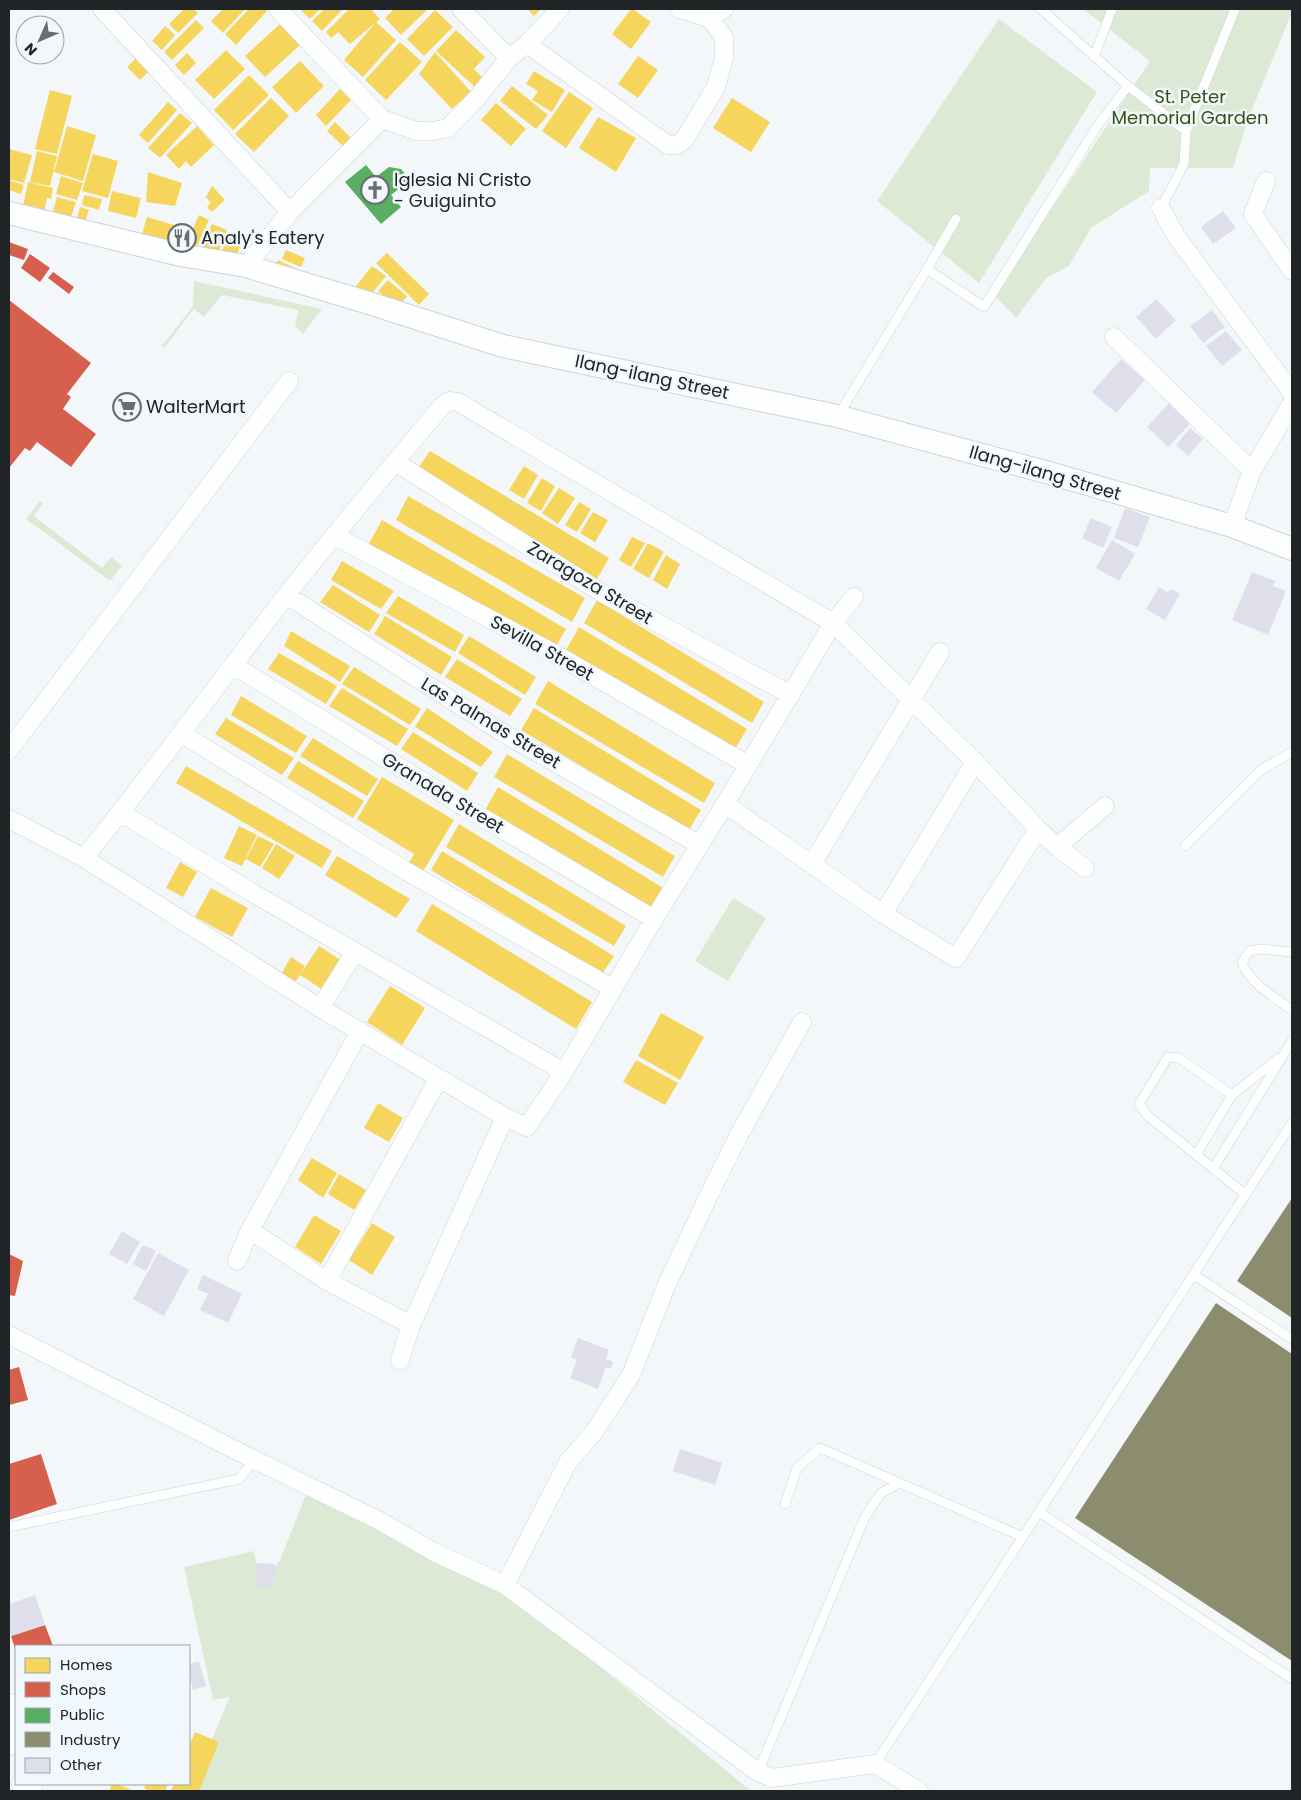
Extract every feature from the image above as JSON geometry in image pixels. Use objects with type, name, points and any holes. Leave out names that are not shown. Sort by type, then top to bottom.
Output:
[{"type":"highway","points":[[9,1708],[15,1736]]},
{"type":"highway","points":[[9,1786],[10,1791]]},
{"type":"street","points":[[102,9],[290,212]]},
{"type":"street","points":[[278,9],[382,119],[416,131],[433,131],[448,128],[477,98],[509,58],[527,44],[560,9]]},
{"type":"street","points":[[461,9],[509,58]]},
{"type":"street","points":[[527,44],[668,145],[677,146],[684,140],[716,86],[724,58],[724,37],[709,18],[679,9]]},
{"type":"street","points":[[709,18],[724,9]]},
{"type":"street","points":[[246,266],[290,212],[382,119]]},
{"type":"street","points":[[1266,181],[1253,214],[1292,270]]},
{"type":"street","points":[[1161,208],[1176,236],[1292,393]]},
{"type":"street","name":"Ilang-ilang Street","points":[[9,213],[181,255],[246,266],[503,346],[837,416],[1053,474],[1232,526],[1292,550]]},
{"type":"street","points":[[1114,337],[1252,471]]},
{"type":"street","points":[[9,750],[289,381]]},
{"type":"street","points":[[84,858],[182,734],[286,595],[394,462],[442,406],[449,401],[458,402],[833,623],[975,762],[1038,829],[1057,847],[1085,868]]},
{"type":"street","points":[[1232,526],[1252,471],[1292,403]]},
{"type":"street","name":"Zaragoza Street","points":[[394,462],[602,593],[791,695]]},
{"type":"street","name":"Sevilla Street","points":[[335,536],[557,656],[748,764]]},
{"type":"street","name":"Las Palmas Street","points":[[286,595],[505,734],[700,845]]},
{"type":"street","points":[[9,819],[84,858],[320,1008],[505,1117],[527,1126],[564,1072],[612,988],[833,623],[854,597]]},
{"type":"street","points":[[812,864],[940,652]]},
{"type":"street","name":"Granada Street","points":[[233,665],[458,803],[654,918]]},
{"type":"street","points":[[182,734],[406,871],[612,988]]},
{"type":"street","points":[[883,914],[975,762]]},
{"type":"street","points":[[725,804],[883,914],[956,958],[1038,829]]},
{"type":"street","points":[[1057,847],[1105,806]]},
{"type":"street","points":[[120,812],[355,952],[564,1072]]},
{"type":"street","points":[[320,1008],[355,952]]},
{"type":"street","points":[[504,1586],[568,1462],[594,1432],[630,1376],[667,1284],[707,1199],[740,1133],[802,1022]]},
{"type":"street","points":[[237,1261],[250,1230],[360,1031]]},
{"type":"street","points":[[327,1280],[439,1078]]},
{"type":"street","points":[[400,1360],[411,1324],[505,1117]]},
{"type":"street","points":[[250,1230],[327,1280],[411,1324]]},
{"type":"street","points":[[9,1335],[378,1520],[434,1552],[504,1586],[758,1772],[772,1778],[875,1764],[919,1791]]},
{"type":"lane","points":[[1041,9],[1128,86],[1186,131]]},
{"type":"lane","points":[[1094,57],[1112,9]]},
{"type":"lane","points":[[1161,208],[1184,164],[1186,131],[1236,9]]},
{"type":"lane","points":[[927,269],[984,308],[1098,125],[1128,86]]},
{"type":"lane","points":[[837,416],[956,219]]},
{"type":"lane","points":[[1185,846],[1262,769],[1292,752]]},
{"type":"lane","points":[[1292,952],[1260,948],[1249,952],[1242,963],[1248,975],[1292,1010]]},
{"type":"lane","points":[[1214,1169],[1292,1041]]},
{"type":"lane","points":[[1196,1155],[1232,1095],[1284,1054]]},
{"type":"lane","points":[[1232,1095],[1179,1058],[1168,1057],[1139,1104],[1148,1116],[1246,1195]]},
{"type":"lane","points":[[875,1764],[1292,1123]]},
{"type":"lane","points":[[1194,1275],[1292,1338]]},
{"type":"lane","points":[[785,1504],[797,1468],[820,1448],[1023,1537]]},
{"type":"lane","points":[[9,1527],[239,1479],[255,1460]]},
{"type":"lane","points":[[758,1772],[865,1517],[881,1493],[900,1483]]},
{"type":"lane","points":[[1039,1512],[1292,1679]]},
{"type":"green space","name":"St. Peter Memorial Garden","points":[[1083,9],[1292,9],[1292,12],[1248,119],[1233,168],[1150,168],[1149,191],[1091,228],[1069,266],[1046,278],[1016,318],[994,295],[1150,61]]},
{"type":"green space","points":[[999,19],[1097,92],[979,283],[877,201]]},
{"type":"green space","points":[[194,281],[322,309],[303,334],[295,327],[298,310],[222,295],[204,317],[194,309],[164,348],[162,346],[193,306]]},
{"type":"green space","points":[[40,501],[43,503],[34,516],[102,568],[111,557],[122,566],[110,581],[26,519]]},
{"type":"green space","points":[[733,898],[766,918],[728,981],[695,961]]},
{"type":"green space","points":[[309,1487],[508,1591],[751,1791],[189,1791],[230,1697],[213,1700],[184,1567],[254,1551],[258,1572],[270,1574],[280,1560]]},
{"type":"building: Homes","points":[[184,9],[194,9],[198,13],[178,33],[169,24]]},
{"type":"building: Homes","points":[[223,9],[245,9],[223,33],[211,21]]},
{"type":"building: Homes","points":[[249,9],[265,9],[267,11],[236,45],[225,34]]},
{"type":"building: Homes","points":[[300,9],[320,9],[310,19]]},
{"type":"building: Homes","points":[[324,9],[343,9],[322,31],[312,21]]},
{"type":"building: Homes","points":[[349,9],[371,9],[380,19],[350,44],[338,32],[331,38],[326,32]]},
{"type":"building: Homes","points":[[394,9],[428,9],[401,35],[385,18]]},
{"type":"building: Homes","points":[[527,9],[541,9],[534,16]]},
{"type":"building: Homes","points":[[631,9],[651,22],[631,49],[612,34]]},
{"type":"building: Homes","points":[[435,10],[453,27],[424,56],[407,39]]},
{"type":"building: Homes","points":[[196,20],[204,28],[172,60],[164,52]]},
{"type":"building: Homes","points":[[282,22],[301,44],[265,77],[245,56]]},
{"type":"building: Homes","points":[[376,22],[396,40],[363,77],[344,60]]},
{"type":"building: Homes","points":[[165,26],[175,35],[162,50],[152,41]]},
{"type":"building: Homes","points":[[456,30],[485,57],[474,69],[486,81],[478,90],[436,51]]},
{"type":"building: Homes","points":[[400,42],[422,62],[386,100],[365,80]]},
{"type":"building: Homes","points":[[226,50],[245,69],[214,99],[195,80]]},
{"type":"building: Homes","points":[[435,52],[471,92],[452,109],[419,74]]},
{"type":"building: Homes","points":[[187,53],[196,63],[184,75],[175,65]]},
{"type":"building: Homes","points":[[138,56],[151,69],[140,80],[127,67]]},
{"type":"building: Homes","points":[[638,56],[658,70],[638,98],[618,84]]},
{"type":"building: Homes","points":[[300,61],[324,86],[296,113],[272,87]]},
{"type":"building: Homes","points":[[534,71],[565,90],[552,112],[532,100],[538,91],[526,84]]},
{"type":"building: Homes","points":[[249,75],[269,95],[233,130],[214,110]]},
{"type":"building: Homes","points":[[512,86],[548,115],[536,129],[500,101]]},
{"type":"building: Homes","points":[[340,89],[351,100],[326,126],[316,115]]},
{"type":"building: Homes","points":[[50,90],[72,96],[57,154],[35,149]]},
{"type":"building: Homes","points":[[569,92],[593,108],[566,148],[542,131]]},
{"type":"building: Homes","points":[[271,98],[289,116],[254,152],[235,134]]},
{"type":"building: Homes","points":[[732,98],[770,122],[751,152],[713,128]]},
{"type":"building: Homes","points":[[168,102],[177,110],[148,143],[139,135]]},
{"type":"building: Homes","points":[[496,103],[526,129],[511,146],[481,120]]},
{"type":"building: Homes","points":[[180,113],[192,123],[160,158],[148,148]]},
{"type":"building: Homes","points":[[598,117],[636,138],[616,172],[579,148]]},
{"type":"building: Homes","points":[[335,122],[353,140],[345,148],[327,131]]},
{"type":"building: Homes","points":[[67,126],[96,135],[83,181],[54,172]]},
{"type":"building: Homes","points":[[197,126],[214,145],[191,167],[186,161],[179,169],[166,155]]},
{"type":"building: Homes","points":[[9,149],[32,155],[24,183],[9,179]]},
{"type":"building: Homes","points":[[37,151],[57,156],[50,186],[30,182]]},
{"type":"building: Homes","points":[[93,154],[118,161],[108,198],[82,191]]},
{"type":"building: Homes","points":[[148,172],[182,183],[175,206],[146,202]]},
{"type":"building: Homes","points":[[61,176],[83,183],[77,200],[56,194]]},
{"type":"building: Homes","points":[[9,180],[24,185],[21,194],[9,190]]},
{"type":"building: Homes","points":[[28,182],[53,188],[51,199],[47,198],[44,211],[23,206]]},
{"type":"building: Homes","points":[[212,186],[225,200],[212,212],[207,207],[211,203],[206,197]]},
{"type":"building: Homes","points":[[112,191],[141,198],[136,218],[108,211]]},
{"type":"building: Homes","points":[[84,195],[102,199],[99,210],[82,205]]},
{"type":"building: Homes","points":[[57,197],[76,202],[71,217],[53,211]]},
{"type":"building: Homes","points":[[80,207],[89,210],[85,221],[77,218]]},
{"type":"building: Homes","points":[[199,215],[209,220],[197,246],[187,242]]},
{"type":"building: Homes","points":[[147,217],[174,225],[169,241],[142,234]]},
{"type":"building: Homes","points":[[212,224],[227,230],[216,258],[200,251]]},
{"type":"building: Homes","points":[[228,236],[242,241],[235,261],[220,256]]},
{"type":"building: Homes","points":[[286,250],[305,258],[301,267],[282,259]]},
{"type":"building: Homes","points":[[387,253],[429,294],[419,305],[376,263]]},
{"type":"building: Homes","points":[[278,260],[297,269],[293,278],[273,269]]},
{"type":"building: Homes","points":[[372,266],[386,276],[369,297],[356,286]]},
{"type":"building: Homes","points":[[388,280],[407,296],[398,308],[378,291]]},
{"type":"building: Homes","points":[[430,451],[609,558],[597,579],[416,471]]},
{"type":"building: Homes","points":[[524,466],[538,475],[524,499],[509,490]]},
{"type":"building: Homes","points":[[542,478],[555,486],[541,511],[527,503]]},
{"type":"building: Homes","points":[[559,488],[575,498],[558,524],[542,513]]},
{"type":"building: Homes","points":[[408,496],[585,598],[572,622],[396,520]]},
{"type":"building: Homes","points":[[579,502],[591,509],[577,532],[565,525]]},
{"type":"building: Homes","points":[[593,512],[608,520],[595,542],[580,533]]},
{"type":"building: Homes","points":[[382,520],[566,629],[554,650],[368,545]]},
{"type":"building: Homes","points":[[632,537],[645,543],[631,567],[619,560]]},
{"type":"building: Homes","points":[[648,543],[664,552],[649,578],[633,569]]},
{"type":"building: Homes","points":[[666,555],[680,564],[667,589],[653,580]]},
{"type":"building: Homes","points":[[342,561],[394,591],[381,609],[331,580]]},
{"type":"building: Homes","points":[[333,585],[380,615],[369,632],[320,602]]},
{"type":"building: Homes","points":[[398,596],[464,635],[455,652],[386,613]]},
{"type":"building: Homes","points":[[597,600],[764,702],[752,723],[584,623]]},
{"type":"building: Homes","points":[[385,616],[452,657],[441,675],[374,634]]},
{"type":"building: Homes","points":[[579,627],[747,729],[735,749],[566,650]]},
{"type":"building: Homes","points":[[291,631],[350,666],[340,682],[284,646]]},
{"type":"building: Homes","points":[[469,636],[536,677],[525,695],[458,653]]},
{"type":"building: Homes","points":[[279,653],[337,686],[326,704],[268,669]]},
{"type":"building: Homes","points":[[457,659],[522,699],[510,716],[445,677]]},
{"type":"building: Homes","points":[[354,667],[421,709],[410,725],[342,684]]},
{"type":"building: Homes","points":[[548,681],[715,783],[704,803],[535,704]]},
{"type":"building: Homes","points":[[342,688],[408,729],[397,746],[329,706]]},
{"type":"building: Homes","points":[[241,696],[307,736],[296,753],[231,715]]},
{"type":"building: Homes","points":[[427,708],[493,752],[481,767],[415,727]]},
{"type":"building: Homes","points":[[534,708],[701,810],[689,830],[521,730]]},
{"type":"building: Homes","points":[[226,718],[294,758],[282,775],[215,734]]},
{"type":"building: Homes","points":[[413,732],[478,773],[467,791],[401,749]]},
{"type":"building: Homes","points":[[313,738],[378,779],[367,796],[300,756]]},
{"type":"building: Homes","points":[[507,754],[675,856],[663,877],[494,777]]},
{"type":"building: Homes","points":[[298,761],[364,801],[353,818],[287,778]]},
{"type":"building: Homes","points":[[186,766],[332,851],[322,868],[176,783]]},
{"type":"building: Homes","points":[[382,777],[454,820],[422,873],[408,865],[414,854],[357,819]]},
{"type":"building: Homes","points":[[498,787],[665,889],[653,910],[485,810]]},
{"type":"building: Homes","points":[[459,824],[626,926],[614,946],[446,847]]},
{"type":"building: Homes","points":[[239,826],[257,835],[242,866],[224,858]]},
{"type":"building: Homes","points":[[258,836],[274,844],[260,867],[246,859]]},
{"type":"building: Homes","points":[[276,844],[295,856],[279,879],[262,868]]},
{"type":"building: Homes","points":[[442,851],[614,956],[602,974],[431,870]]},
{"type":"building: Homes","points":[[337,856],[410,899],[396,918],[325,875]]},
{"type":"building: Homes","points":[[180,862],[197,872],[183,897],[166,888]]},
{"type":"building: Homes","points":[[211,888],[248,908],[232,937],[195,917]]},
{"type":"building: Homes","points":[[432,904],[592,1002],[576,1029],[416,931]]},
{"type":"building: Homes","points":[[319,946],[342,961],[323,990],[300,975]]},
{"type":"building: Homes","points":[[291,957],[305,966],[295,983],[281,974]]},
{"type":"building: Homes","points":[[390,986],[425,1008],[402,1045],[367,1022]]},
{"type":"building: Homes","points":[[661,1013],[704,1037],[680,1080],[638,1056]]},
{"type":"building: Homes","points":[[636,1060],[678,1083],[665,1105],[623,1082]]},
{"type":"building: Homes","points":[[378,1103],[403,1118],[389,1142],[364,1128]]},
{"type":"building: Homes","points":[[312,1158],[337,1173],[323,1198],[298,1180]]},
{"type":"building: Homes","points":[[339,1174],[366,1190],[354,1210],[328,1194]]},
{"type":"building: Homes","points":[[314,1215],[341,1231],[321,1264],[295,1247]]},
{"type":"building: Homes","points":[[372,1223],[395,1237],[372,1275],[349,1260]]},
{"type":"building: Homes","points":[[195,1732],[219,1742],[199,1791],[171,1791],[174,1785],[190,1785],[190,1744]]},
{"type":"building: Homes","points":[[112,1785],[119,1785],[134,1791],[109,1791]]},
{"type":"building: Homes","points":[[146,1785],[168,1785],[165,1791],[150,1791],[144,1788]]},
{"type":"building: Shops","name":"Analy's Eatery","points":[[178,231],[188,234],[184,245],[175,242]]},
{"type":"building: Shops","points":[[9,242],[28,249],[24,260],[9,255]]},
{"type":"building: Shops","points":[[30,254],[50,268],[40,282],[21,268]]},
{"type":"building: Shops","points":[[53,272],[74,287],[69,294],[48,278]]},
{"type":"building: Shops","points":[[9,300],[91,363],[67,394],[71,397],[63,409],[96,434],[71,467],[37,442],[30,451],[25,448],[9,468]]},
{"type":"building: Shops","points":[[9,1254],[23,1261],[15,1296],[9,1295]]},
{"type":"building: Shops","points":[[19,1367],[28,1400],[9,1405],[9,1370]]},
{"type":"building: Shops","points":[[41,1454],[57,1504],[9,1520],[9,1464]]},
{"type":"building: Shops","points":[[45,1625],[53,1645],[15,1645],[15,1649],[11,1636]]},
{"type":"building: Public","name":"Iglesia Ni Cristo - Guiguinto","points":[[366,165],[376,177],[389,167],[401,169],[406,175],[405,184],[391,195],[401,207],[381,224],[345,182]]},
{"type":"building: Industry","points":[[1292,1198],[1292,1318],[1237,1281]]},
{"type":"building: Industry","points":[[1216,1303],[1292,1354],[1292,1661],[1075,1518]]},
{"type":"building: Other","points":[[1223,211],[1236,228],[1213,244],[1201,227]]},
{"type":"building: Other","points":[[1156,299],[1176,320],[1156,339],[1136,317]]},
{"type":"building: Other","points":[[1212,310],[1225,327],[1203,343],[1190,326]]},
{"type":"building: Other","points":[[1226,331],[1242,350],[1222,366],[1206,346]]},
{"type":"building: Other","points":[[1121,359],[1145,380],[1116,413],[1092,392]]},
{"type":"building: Other","points":[[1169,403],[1190,424],[1168,447],[1147,427]]},
{"type":"building: Other","points":[[1190,428],[1203,439],[1188,456],[1176,445]]},
{"type":"building: Other","points":[[1125,508],[1150,517],[1138,547],[1114,538]]},
{"type":"building: Other","points":[[1091,518],[1112,527],[1103,548],[1082,538]]},
{"type":"building: Other","points":[[1112,540],[1135,554],[1119,581],[1096,568]]},
{"type":"building: Other","points":[[1252,572],[1275,581],[1273,586],[1286,591],[1268,635],[1232,620]]},
{"type":"building: Other","points":[[1159,587],[1167,592],[1172,589],[1180,594],[1165,620],[1146,609]]},
{"type":"building: Other","points":[[122,1231],[140,1242],[127,1264],[109,1254]]},
{"type":"building: Other","points":[[143,1245],[156,1251],[146,1271],[133,1264]]},
{"type":"building: Other","points":[[158,1253],[189,1270],[164,1316],[133,1299]]},
{"type":"building: Other","points":[[203,1275],[242,1294],[228,1323],[200,1310],[208,1294],[197,1289]]},
{"type":"building: Other","points":[[578,1338],[609,1350],[606,1359],[613,1362],[611,1369],[606,1367],[598,1389],[570,1378],[577,1360],[571,1357]]},
{"type":"building: Other","points":[[680,1449],[722,1463],[715,1485],[673,1471]]},
{"type":"building: Other","points":[[256,1563],[275,1564],[273,1587],[255,1586]]},
{"type":"building: Other","points":[[35,1595],[45,1625],[11,1636],[9,1630],[9,1604]]},
{"type":"building: Other","points":[[199,1661],[206,1686],[193,1690],[190,1677],[190,1664]]},
{"type":"place","name":"Iglesia Ni Cristo - Guiguinto","points":[[375,190]]},
{"type":"place","name":"Analy's Eatery","points":[[182,238]]},
{"type":"place","name":"WalterMart","points":[[127,407]]}]
